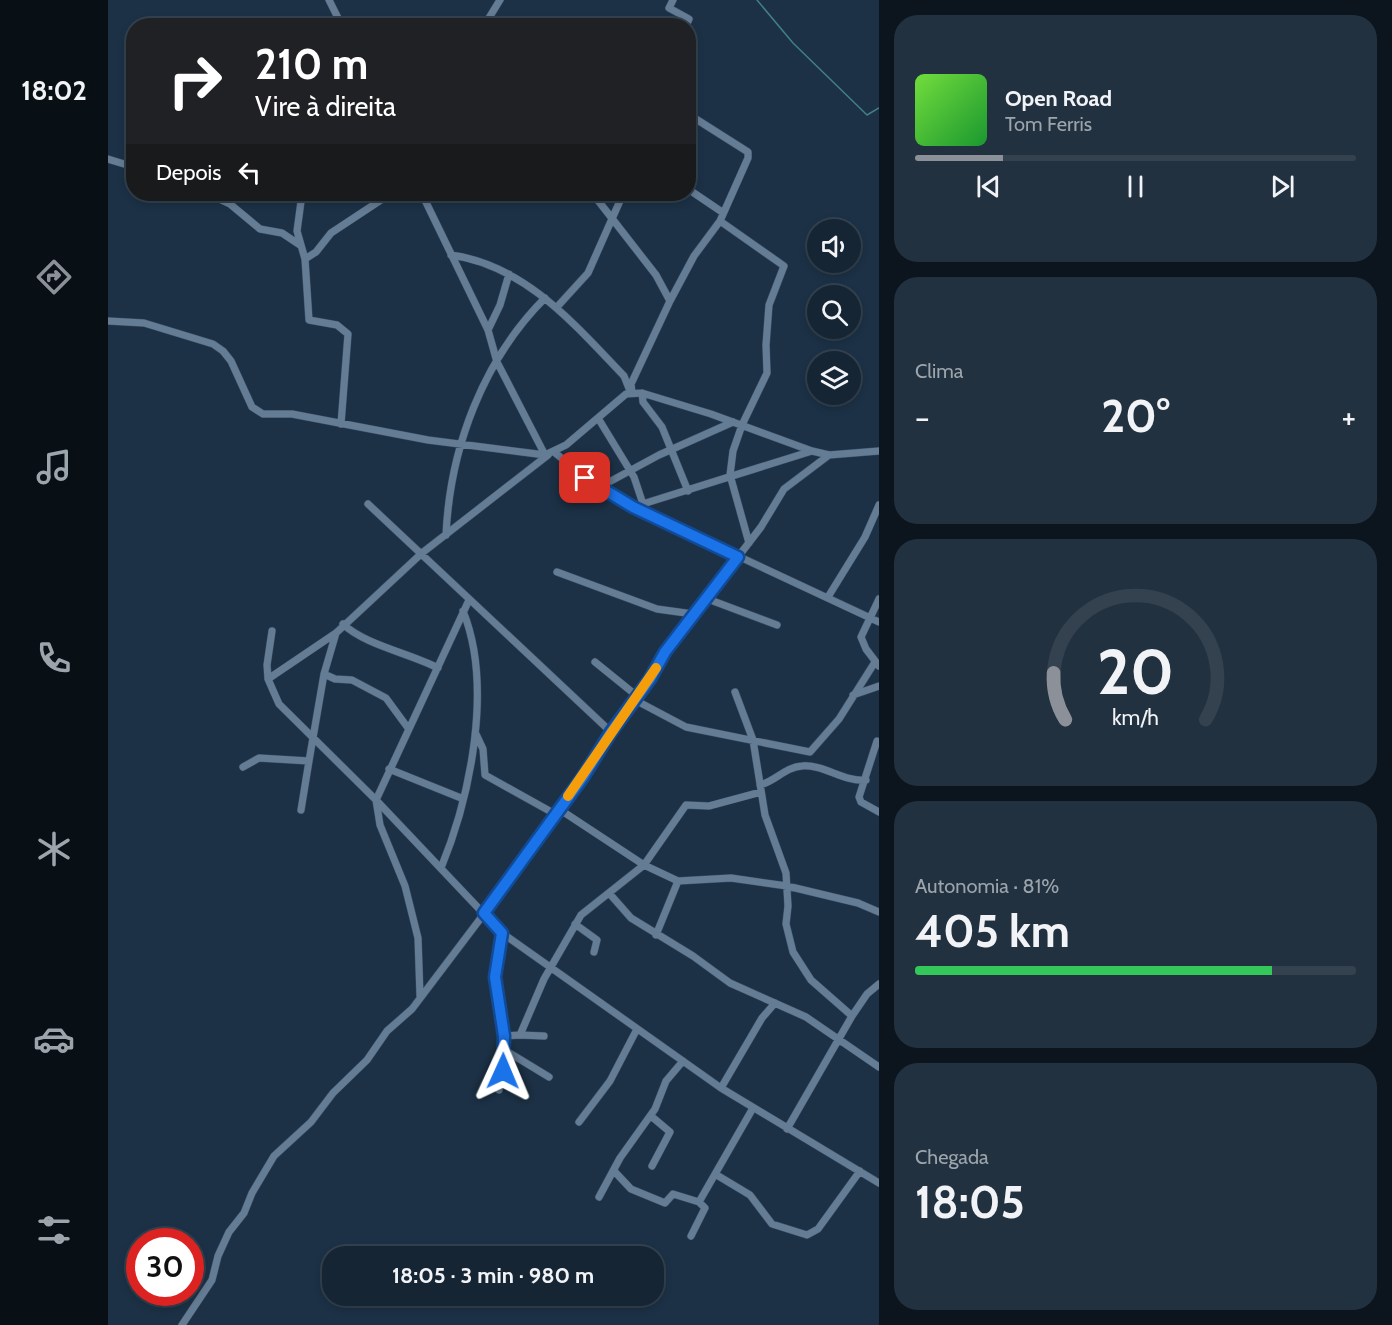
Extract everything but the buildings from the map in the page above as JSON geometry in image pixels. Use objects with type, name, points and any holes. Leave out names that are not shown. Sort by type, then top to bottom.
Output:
[{"type":"street","points":[[329,0],[338,18]]},
{"type":"street","points":[[489,18],[500,0]]},
{"type":"street","points":[[673,0],[669,8],[686,18]]},
{"type":"street","points":[[632,393],[631,384],[670,301],[694,256],[720,221],[746,164],[748,152],[696,119]]},
{"type":"street","points":[[108,159],[126,165]]},
{"type":"street","points":[[696,195],[722,213]]},
{"type":"street","points":[[224,201],[260,229],[282,233],[300,244]]},
{"type":"street","points":[[301,201],[297,231],[305,259],[309,320],[337,325],[348,333],[341,424]]},
{"type":"street","points":[[305,259],[316,252],[331,233],[379,201]]},
{"type":"street","points":[[425,201],[488,330],[497,362],[549,454],[598,488],[633,507],[879,622]]},
{"type":"street","points":[[599,201],[657,275],[670,301]]},
{"type":"street","points":[[557,307],[588,273],[619,201]]},
{"type":"street","points":[[720,221],[784,266],[769,305],[766,345],[767,374],[742,425],[733,450],[730,475],[749,543]]},
{"type":"street","points":[[451,255],[482,262],[509,274],[557,307],[624,376],[632,393]]},
{"type":"street","points":[[488,330],[500,305],[509,274]]},
{"type":"street","points":[[446,535],[460,445],[472,407],[497,362],[529,316],[545,298]]},
{"type":"street","points":[[108,321],[144,323],[213,344],[223,351],[257,413],[292,414],[460,445],[549,454]]},
{"type":"street","points":[[268,679],[336,633],[343,624],[422,553],[598,418],[611,405],[632,393],[642,393],[733,422],[812,451],[830,455],[879,451]]},
{"type":"street","points":[[642,393],[643,402],[656,417],[688,491]]},
{"type":"street","points":[[598,418],[631,470],[643,504]]},
{"type":"street","points":[[598,488],[733,422]]},
{"type":"street","points":[[633,507],[812,451]]},
{"type":"street","points":[[182,1325],[212,1280],[218,1256],[229,1233],[244,1213],[252,1193],[274,1156],[311,1122],[333,1093],[362,1066],[387,1031],[412,1009],[583,777],[665,652],[749,543],[784,489],[830,455]]},
{"type":"street","points":[[368,504],[611,732]]},
{"type":"street","points":[[828,597],[865,537],[879,505]]},
{"type":"street","points":[[557,572],[657,609],[693,614]]},
{"type":"street","points":[[705,598],[777,625]]},
{"type":"street","points":[[595,662],[636,698],[686,728],[753,740],[794,751],[810,752],[839,719],[853,695],[877,664],[861,637],[868,617],[879,598]]},
{"type":"street","points":[[420,996],[416,928],[405,886],[380,825],[376,800],[469,600]]},
{"type":"street","points":[[441,868],[453,839],[476,733],[475,651],[463,611]]},
{"type":"street","points":[[343,624],[357,636],[410,654],[438,668]]},
{"type":"street","points":[[272,631],[267,665],[268,679],[279,704],[376,800],[502,933],[721,1088],[879,1183]]},
{"type":"street","points":[[301,810],[324,674],[336,633]]},
{"type":"street","points":[[324,674],[335,679],[352,680],[386,699],[408,728]]},
{"type":"street","points":[[853,695],[879,686]]},
{"type":"street","points":[[735,692],[753,740],[765,815],[778,847],[787,886],[786,924],[793,952],[811,980],[852,1016]]},
{"type":"street","points":[[476,733],[483,749],[485,775],[489,779],[557,811],[644,865],[678,881],[731,878],[787,886],[858,903],[879,912]]},
{"type":"street","points":[[877,741],[859,800],[879,812]]},
{"type":"street","points":[[810,766],[812,750]]},
{"type":"street","points":[[243,767],[259,758],[309,761]]},
{"type":"street","points":[[520,1035],[575,924],[590,906],[644,865],[686,805],[709,806],[761,789],[783,772],[799,766],[810,766],[848,780],[866,780]]},
{"type":"street","points":[[389,769],[461,798]]},
{"type":"street","points":[[656,935],[678,881]]},
{"type":"street","points":[[609,893],[632,918],[693,956],[730,983],[806,1017],[879,1067]]},
{"type":"street","points":[[575,924],[597,940],[594,952]]},
{"type":"street","points":[[499,1090],[503,1071],[504,1036],[495,977],[502,933]]},
{"type":"street","points":[[788,1128],[801,1100],[852,1016],[867,994],[879,984]]},
{"type":"street","points":[[721,1088],[762,1018],[775,1003]]},
{"type":"street","points":[[579,1122],[610,1081],[637,1029]]},
{"type":"street","points":[[504,1036],[544,1036]]},
{"type":"street","points":[[503,1049],[549,1077]]},
{"type":"street","points":[[599,1197],[614,1170],[651,1116],[666,1081],[683,1061]]},
{"type":"street","points":[[699,1202],[753,1108]]},
{"type":"street","points":[[651,1116],[670,1132],[652,1166]]},
{"type":"street","points":[[614,1170],[620,1180],[631,1189],[663,1202],[666,1203],[673,1194],[699,1202],[705,1208],[691,1236]]},
{"type":"street","points":[[715,1174],[750,1195],[772,1224],[807,1235],[818,1229],[860,1171]]},
{"type":"waterway","points":[[757,0],[793,43],[867,115],[879,108]]},
{"type":"slow traffic","points":[[568,796],[656,668]]},
{"type":"route","points":[[503,1071],[504,1036],[495,977],[502,933],[484,913],[583,777],[611,732],[650,679],[665,652],[738,557],[633,507],[598,488],[585,478]]}]
